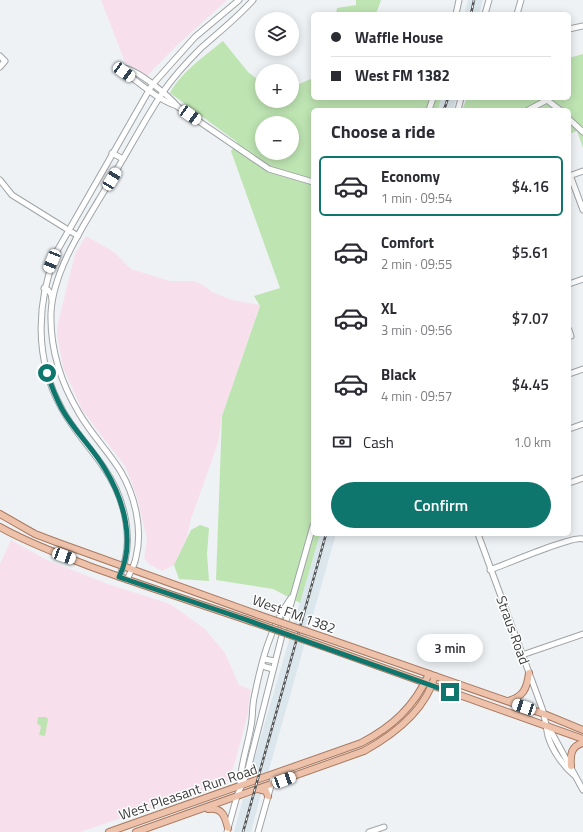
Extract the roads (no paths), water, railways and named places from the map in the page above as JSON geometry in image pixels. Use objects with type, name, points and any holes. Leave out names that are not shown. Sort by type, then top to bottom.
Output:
[{"type":"main road","name":"West FM 1382","points":[[0,514],[35,534],[132,570],[508,701],[583,730]]},
{"type":"main road","name":"West FM 1382","points":[[0,527],[44,548],[127,580],[322,646],[583,739]]},
{"type":"main road","points":[[508,701],[523,694],[528,685],[529,673]]},
{"type":"main road","name":"West Pleasant Run Road","points":[[109,832],[274,775],[361,743],[381,733],[408,709],[432,675]]},
{"type":"main road","name":"West Pleasant Run Road","points":[[136,832],[364,751],[386,739],[407,721],[422,703],[432,686],[432,675]]},
{"type":"main road","points":[[571,766],[570,756],[572,750],[578,744],[583,743]]},
{"type":"main road","points":[[255,789],[262,789],[268,796]]},
{"type":"main road","points":[[175,818],[210,809],[218,809],[225,816],[227,830]]},
{"type":"street","points":[[119,577],[124,567],[128,538],[123,509],[106,469],[62,409],[50,381],[45,363],[40,313],[44,288],[48,272],[57,251],[152,85],[195,37],[239,0]]},
{"type":"street","points":[[51,311],[63,268],[78,236],[161,95],[177,73],[200,49],[238,17],[253,0]]},
{"type":"street","points":[[456,12],[459,0]]},
{"type":"street","points":[[486,12],[489,0]]},
{"type":"street","points":[[518,12],[521,0]]},
{"type":"street","points":[[571,29],[583,26]]},
{"type":"street","points":[[0,56],[5,61],[0,67]]},
{"type":"street","points":[[161,95],[152,85],[127,68],[122,68],[124,72],[149,90],[161,95],[269,169],[311,181]]},
{"type":"street","points":[[532,108],[547,100],[557,108]]},
{"type":"street","points":[[571,121],[583,132]]},
{"type":"street","points":[[112,153],[123,159]]},
{"type":"street","points":[[571,176],[583,170]]},
{"type":"street","points":[[571,179],[583,210]]},
{"type":"street","points":[[0,180],[12,195],[78,236]]},
{"type":"street","points":[[571,282],[583,279]]},
{"type":"street","points":[[44,288],[51,294],[51,311],[56,360],[62,379],[79,414],[122,473],[130,493],[137,518],[138,534],[136,559],[127,580]]},
{"type":"street","points":[[45,363],[56,360]]},
{"type":"street","points":[[571,373],[583,369]]},
{"type":"street","points":[[571,428],[583,424]]},
{"type":"street","points":[[571,482],[583,478]]},
{"type":"street","points":[[227,830],[240,786],[247,773],[275,661],[311,533]]},
{"type":"street","name":"Straus Road","points":[[479,536],[547,725]]},
{"type":"street","points":[[490,570],[564,542],[580,537],[583,539]]},
{"type":"street","points":[[240,786],[241,771],[251,726],[254,699],[268,643],[280,614],[293,596]]},
{"type":"street","points":[[522,655],[583,634]]},
{"type":"street","points":[[264,658],[275,661]]},
{"type":"street","points":[[262,666],[273,670]]},
{"type":"street","points":[[547,725],[583,790]]},
{"type":"street","points":[[547,725],[548,736],[555,752],[568,770],[574,775]]},
{"type":"street","points":[[258,832],[274,775]]},
{"type":"street","points":[[369,832],[384,826]]},
{"type":"railway","points":[[471,12],[474,0]]},
{"type":"railway","points":[[445,108],[447,100]]},
{"type":"railway","points":[[243,832],[325,536]]}]
